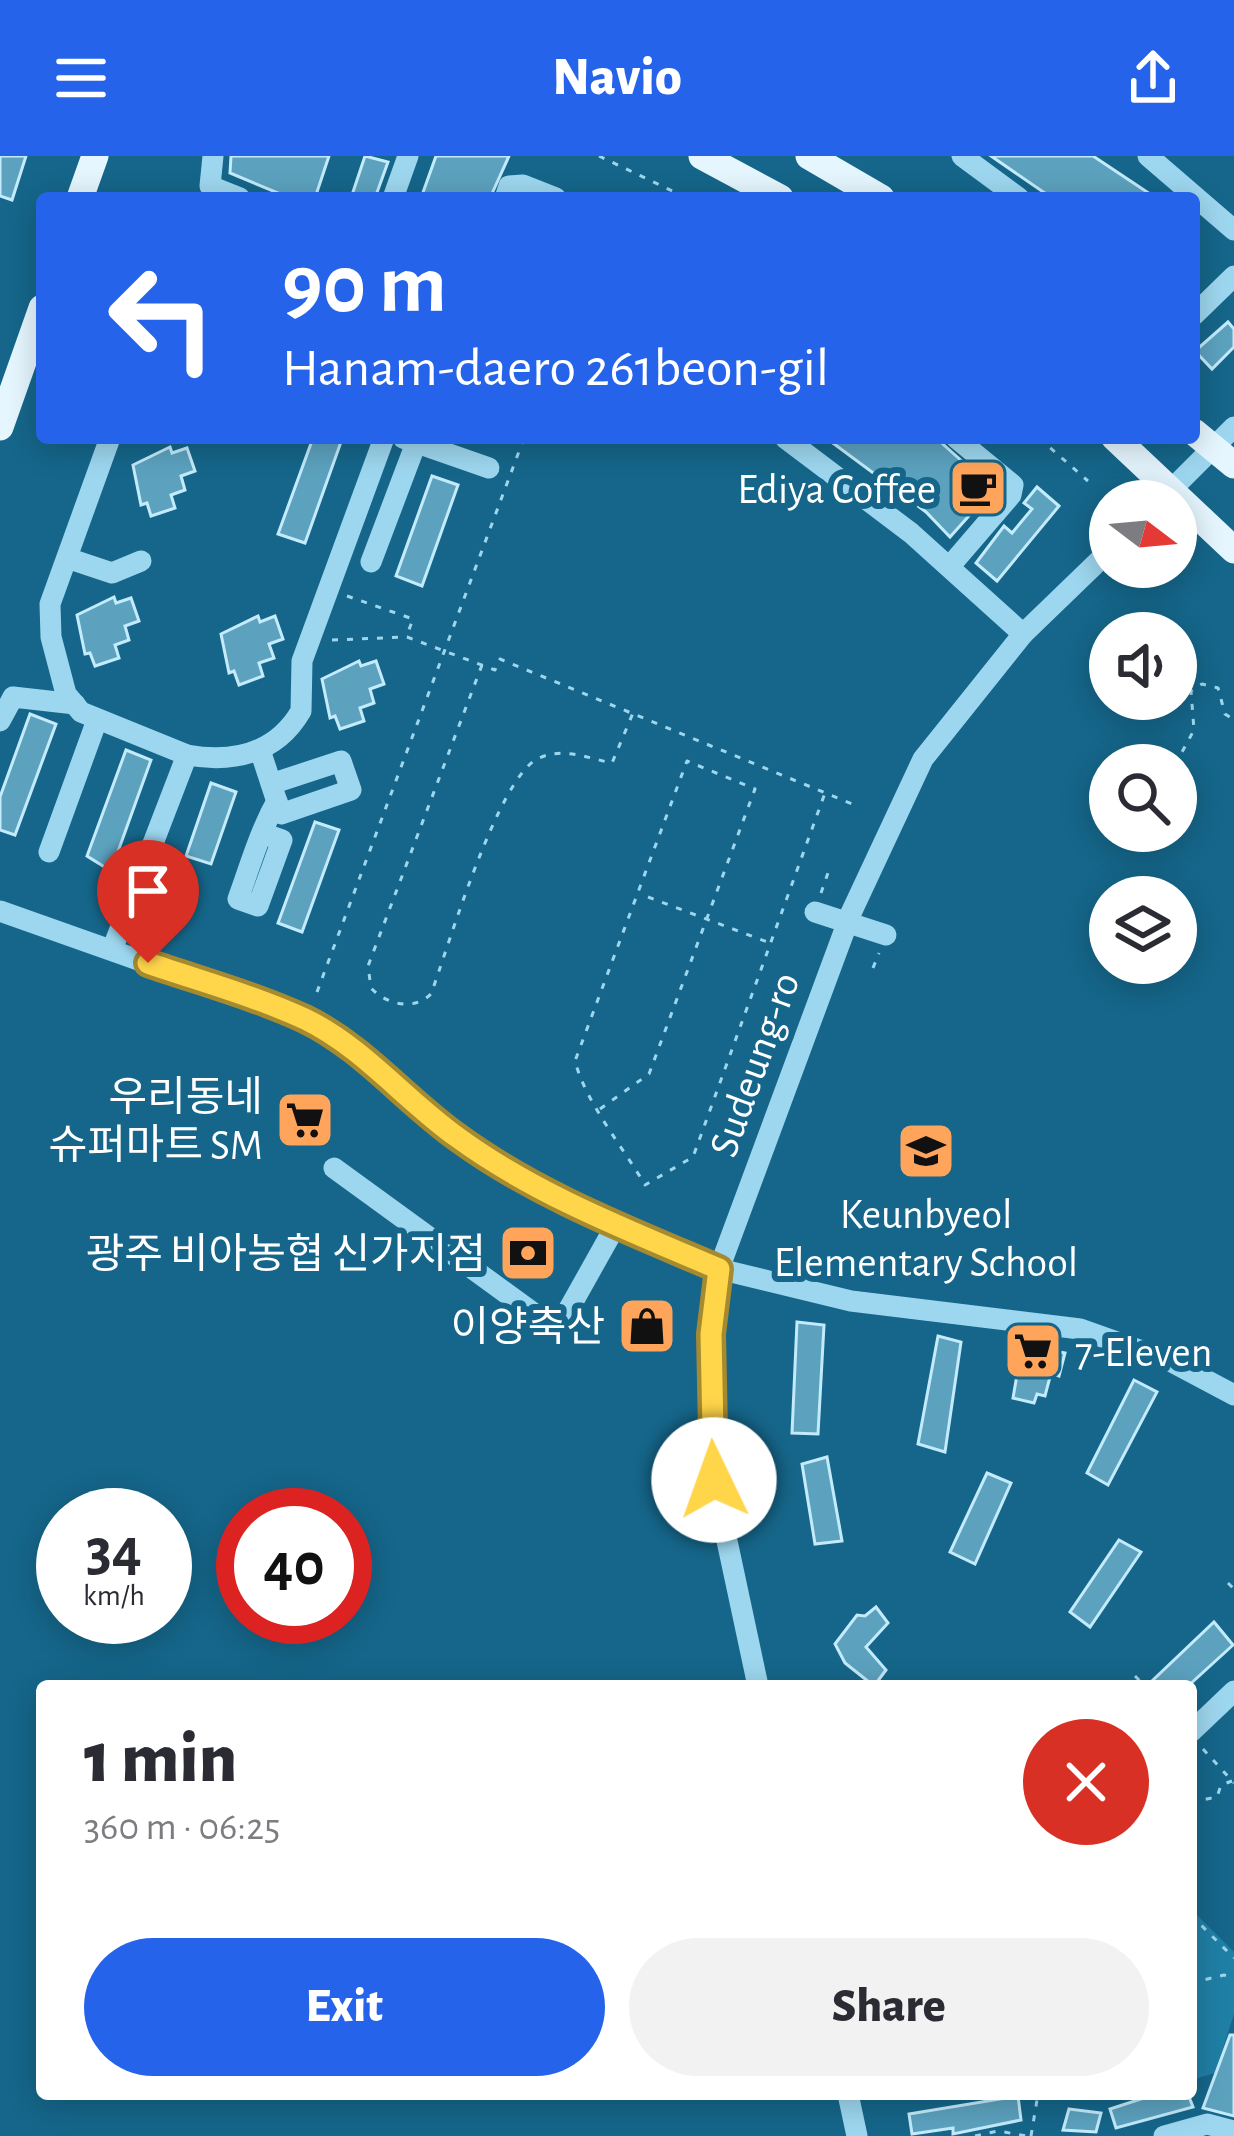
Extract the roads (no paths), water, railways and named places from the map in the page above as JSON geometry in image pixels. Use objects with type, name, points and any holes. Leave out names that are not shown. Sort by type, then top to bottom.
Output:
[{"type":"main road","points":[[82,192],[95,156]]},
{"type":"main road","points":[[702,156],[769,192]]},
{"type":"main road","points":[[809,156],[871,192]]},
{"type":"main road","points":[[0,427],[36,325]]},
{"type":"main road","points":[[1120,444],[1153,480]]},
{"type":"main road","points":[[1197,520],[1234,550]]},
{"type":"street","points":[[213,156],[210,186],[226,192]]},
{"type":"street","points":[[395,192],[406,156]]},
{"type":"street","points":[[962,156],[1011,192]]},
{"type":"street","points":[[1148,156],[1190,192]]},
{"type":"street","points":[[507,192],[509,187],[523,185],[541,192]]},
{"type":"street","points":[[1200,201],[1234,230]]},
{"type":"street","points":[[1200,309],[1234,276]]},
{"type":"street","points":[[1181,480],[1219,443]]},
{"type":"street","points":[[108,444],[50,604],[51,637],[66,694],[97,720],[187,755],[233,759],[281,737],[301,711],[302,661],[382,444]]},
{"type":"street","points":[[371,562],[415,444]]},
{"type":"street","points":[[424,444],[489,468]]},
{"type":"street","points":[[793,444],[950,566],[1023,634]]},
{"type":"street","points":[[950,566],[1011,495],[1013,485],[963,444]]},
{"type":"street","points":[[67,558],[112,573],[141,561]]},
{"type":"street","name":"Sudeung-ro","points":[[757,1680],[714,1480],[711,1334],[719,1269],[851,913],[903,796],[941,732],[1023,634],[1089,570]]},
{"type":"street","points":[[0,721],[13,697],[75,704]]},
{"type":"street","points":[[49,852],[97,720]]},
{"type":"street","points":[[260,750],[274,793],[262,833]]},
{"type":"street","points":[[112,950],[187,755]]},
{"type":"street","points":[[0,911],[305,1019],[349,1046],[476,1151],[616,1226],[719,1269],[850,1301],[1080,1330],[1170,1361],[1234,1395]]},
{"type":"street","points":[[815,912],[886,935]]},
{"type":"street","points":[[334,1168],[550,1325],[565,1316],[616,1226]]},
{"type":"street","points":[[1197,1727],[1234,1690]]},
{"type":"street","points":[[849,2100],[857,2136]]},
{"type":"street","points":[[1164,2136],[1208,2124],[1234,2131]]},
{"type":"place","name":"Ediya Coffee","points":[[978,488]]},
{"type":"place","name":"우리동네 슈퍼마트 SM","points":[[305,1120]]},
{"type":"place","name":"Keunbyeol Elementary School","points":[[926,1151]]},
{"type":"place","name":"광주 비아농협 신가지점","points":[[528,1253]]},
{"type":"place","name":"이양축산","points":[[647,1326]]},
{"type":"place","name":"7-Eleven","points":[[1033,1351]]}]
